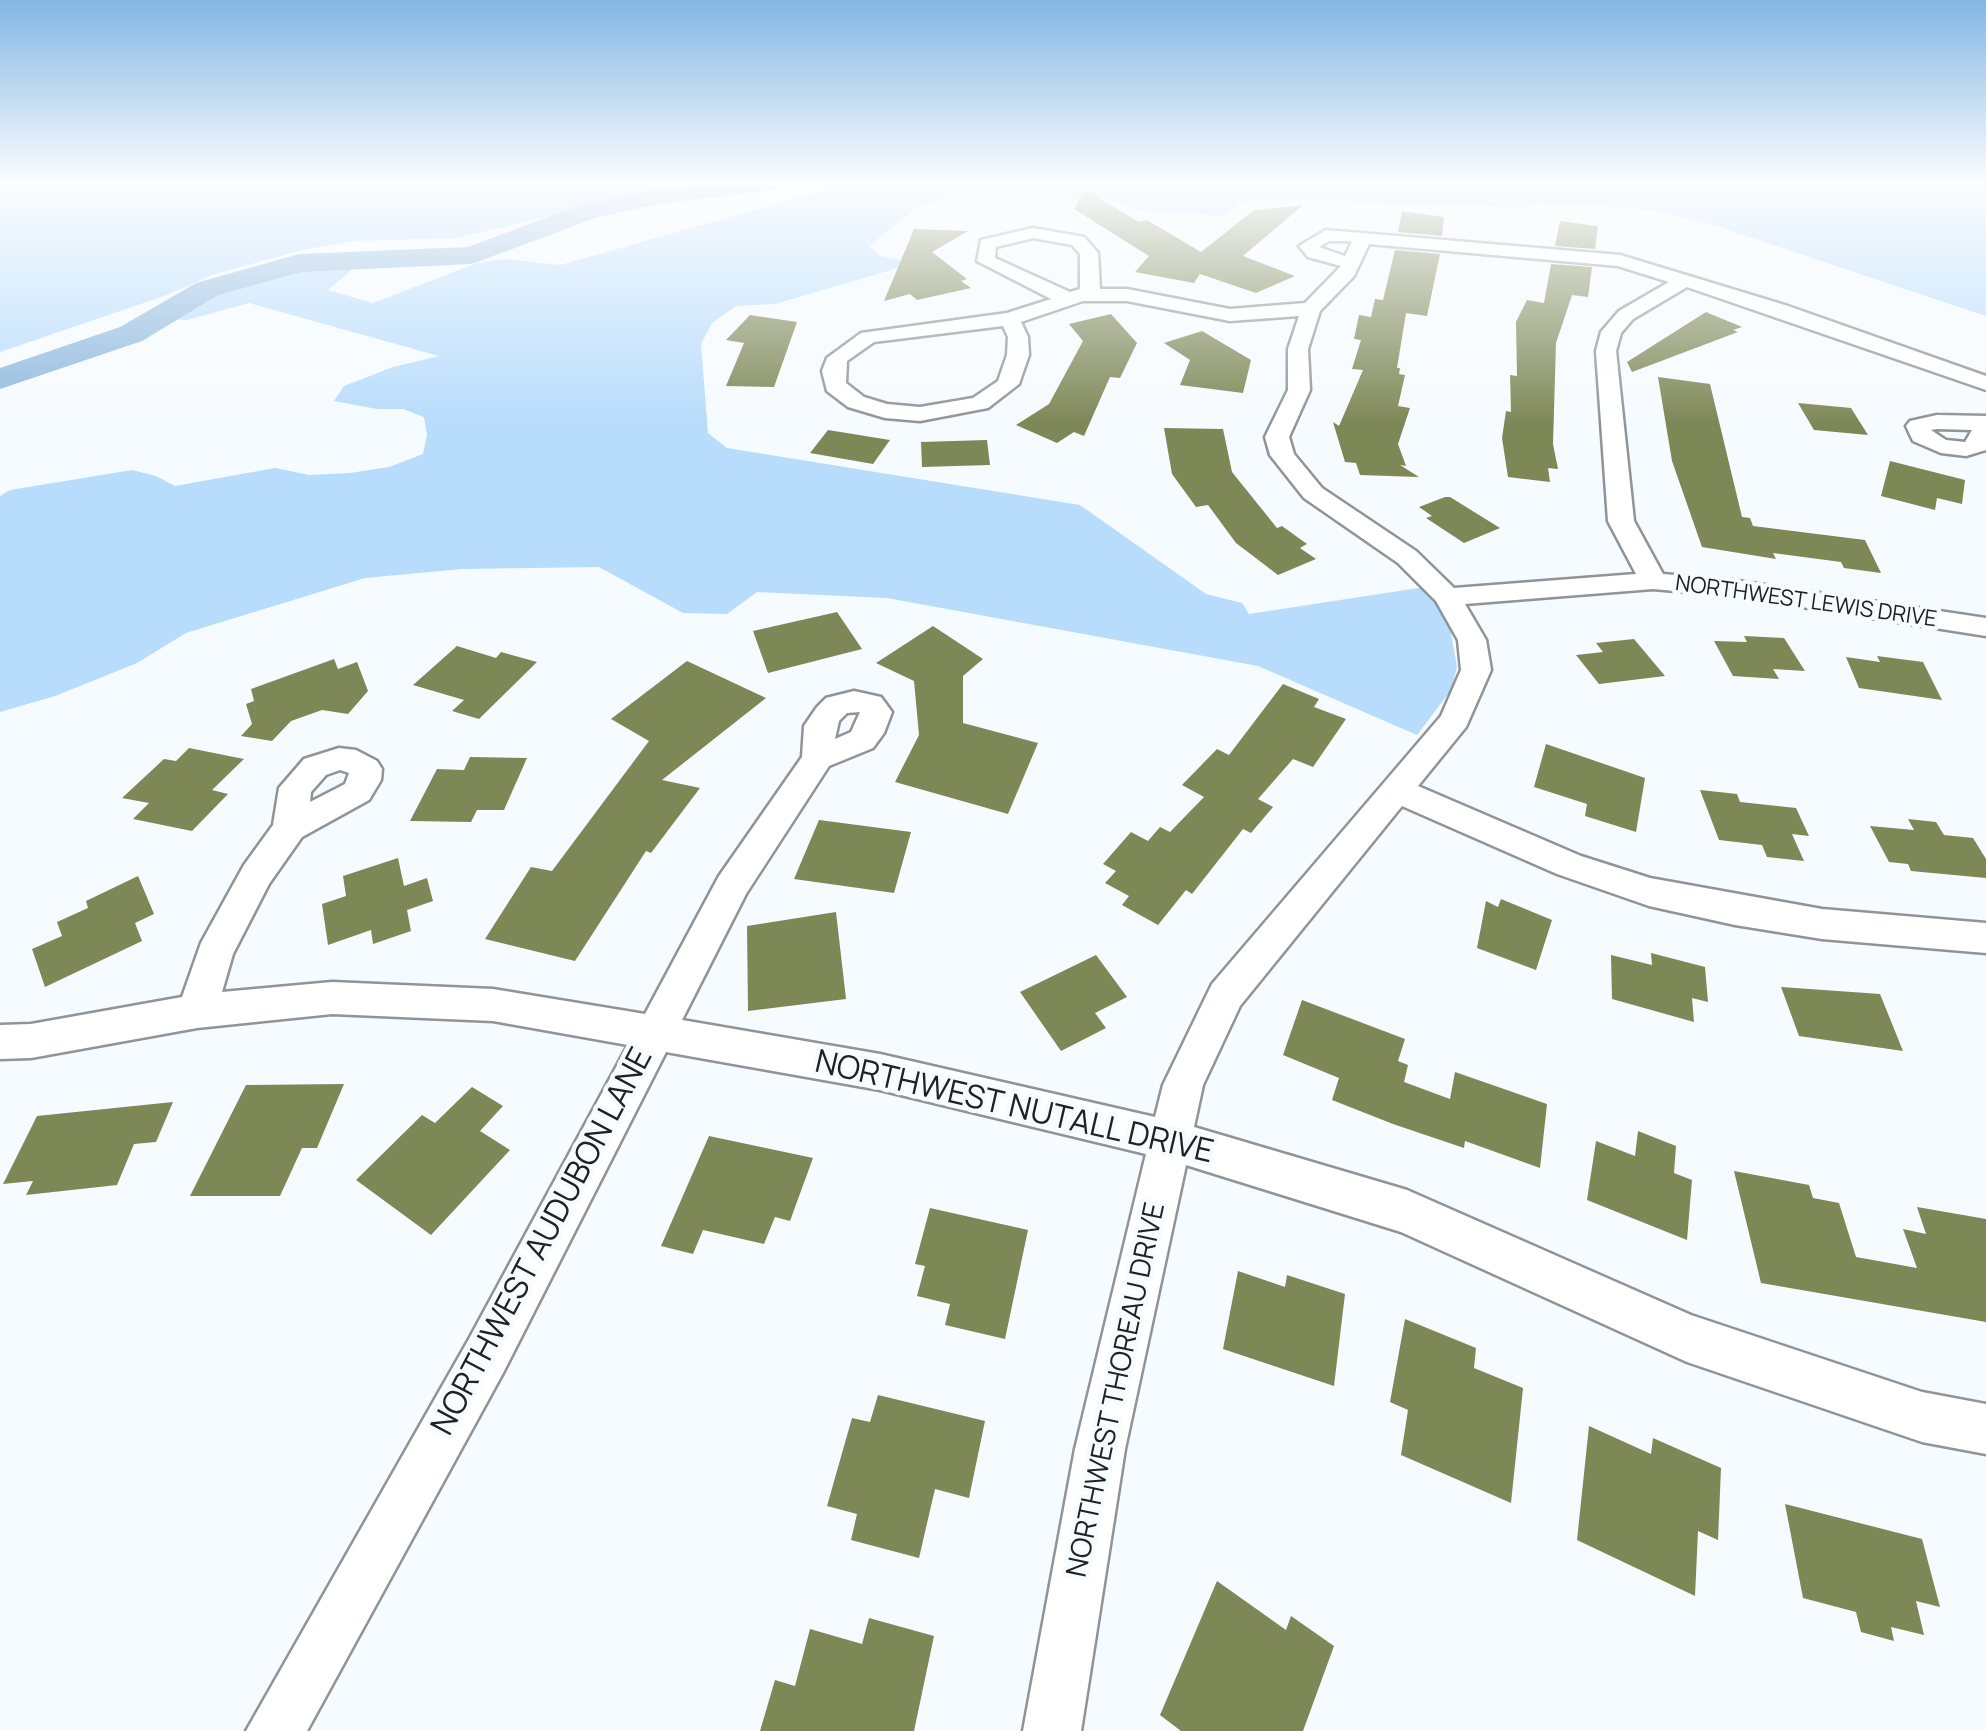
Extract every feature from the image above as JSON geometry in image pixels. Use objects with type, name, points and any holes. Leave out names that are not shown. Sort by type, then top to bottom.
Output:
[{"type":"street","points":[[990,263],[1066,298]]},
{"type":"street","points":[[1090,263],[1090,294]]},
{"type":"street","name":"NORTHWEST THOREAU DRIVE","points":[[1052,1731],[1100,1449],[1182,1085],[1226,995],[1455,720],[1476,670],[1472,640],[1447,597],[1407,557],[1313,493],[1282,455],[1278,438],[1300,390],[1285,342],[1329,294],[1349,263]]},
{"type":"street","name":"NORTHWEST THOREAU DRIVE","points":[[1626,263],[1686,280]]},
{"type":"street","points":[[1653,581],[1621,521],[1606,351],[1611,332],[1626,315],[1686,280],[1986,383]]},
{"type":"street","points":[[1010,318],[1018,337],[1018,355],[1008,384],[980,403],[920,414],[884,410],[856,402],[835,386],[833,371],[838,358],[868,338],[1010,318],[1066,298],[1090,294],[1127,295],[1230,315],[1285,342]]},
{"type":"street","points":[[1230,315],[1312,309]]},
{"type":"street","name":"NORTHWEST LEWIS DRIVE","points":[[1447,597],[1653,581],[1732,588],[1986,627]]},
{"type":"street","name":"NORTHWEST AUDUBON LANE","points":[[275,1731],[486,1356],[732,886],[818,758]]},
{"type":"street","points":[[1394,789],[1569,866],[1649,892],[1735,911],[1822,924],[1986,938]]},
{"type":"street","points":[[197,1011],[214,954],[256,875],[290,828]]},
{"type":"street","name":"NORTHWEST NUTALL DRIVE","points":[[0,1042],[32,1041],[197,1011],[332,998],[493,1005],[880,1072],[1171,1140],[1408,1212],[1687,1338],[1922,1417],[1986,1429]]},
{"type":"shaded area","points":[[0,263],[256,263],[212,275],[167,295],[0,352]]},
{"type":"shaded area","points":[[477,263],[915,263],[775,304],[736,306],[712,323],[701,344],[708,433],[727,448],[1080,505],[1206,594],[1242,603],[1249,614],[1425,587],[1449,622],[1457,667],[1451,690],[1417,735],[1258,666],[887,598],[757,592],[727,614],[683,613],[599,567],[462,569],[365,578],[186,633],[137,663],[55,696],[0,712],[0,496],[10,490],[132,470],[175,486],[275,468],[309,475],[350,473],[389,467],[423,454],[427,435],[424,417],[403,409],[334,401],[344,386],[393,367],[439,356],[249,303],[187,320],[165,319],[214,291],[259,276],[317,265],[354,268],[328,290],[373,303]]},
{"type":"shaded area","points":[[1826,263],[1986,263],[1986,316]]},
{"type":"building","points":[[900,263],[946,263],[967,279],[961,281],[971,288],[917,300],[910,294],[884,301]]},
{"type":"building","points":[[1143,263],[1261,263],[1295,276],[1256,293],[1200,274],[1194,283],[1135,272]]},
{"type":"building","points":[[1392,263],[1438,263],[1427,316],[1406,313],[1397,368],[1399,374],[1405,375],[1398,406],[1410,408],[1398,444],[1406,466],[1400,465],[1419,477],[1360,475],[1356,463],[1345,462],[1333,422],[1339,426],[1363,370],[1352,369],[1361,340],[1354,339],[1359,315],[1371,317],[1375,299],[1383,300]]},
{"type":"building","points":[[1551,264],[1592,267],[1588,297],[1572,295],[1556,343],[1553,444],[1558,469],[1548,468],[1550,482],[1508,477],[1502,438],[1506,411],[1511,412],[1510,375],[1517,376],[1516,322],[1527,300],[1544,303]]},
{"type":"building","points":[[1706,312],[1742,327],[1733,330],[1738,332],[1632,372],[1627,362]]},
{"type":"building","points":[[1111,314],[1137,343],[1120,378],[1110,377],[1084,436],[1074,432],[1057,443],[1016,425],[1049,404],[1083,341],[1069,324]]},
{"type":"building","points":[[750,315],[797,322],[774,387],[726,386],[744,343],[726,340]]},
{"type":"building","points":[[1202,331],[1251,360],[1243,393],[1180,385],[1190,360],[1164,343]]},
{"type":"building","points":[[1658,377],[1710,384],[1742,517],[1750,518],[1753,526],[1865,540],[1881,573],[1844,568],[1841,562],[1773,553],[1776,559],[1702,547],[1672,461]]},
{"type":"building","points":[[1798,403],[1851,408],[1868,435],[1814,430]]},
{"type":"building","points":[[1164,428],[1223,429],[1232,472],[1277,528],[1282,526],[1307,544],[1300,548],[1316,559],[1278,575],[1236,543],[1208,505],[1196,507],[1172,474]]},
{"type":"building","points":[[828,430],[890,440],[873,464],[810,453]]},
{"type":"building","points":[[987,440],[990,465],[922,467],[921,442]]},
{"type":"building","points":[[1890,461],[1965,480],[1962,504],[1937,498],[1935,510],[1881,496]]},
{"type":"building","points":[[1445,497],[1500,528],[1464,543],[1426,518],[1432,516],[1419,507]]},
{"type":"building","points":[[837,612],[862,649],[768,673],[753,631]]},
{"type":"building","points":[[933,626],[983,659],[963,676],[963,723],[1038,743],[1008,814],[895,782],[919,735],[914,681],[876,663]]},
{"type":"building","points":[[1744,636],[1784,638],[1805,671],[1773,669],[1779,679],[1733,676],[1714,641],[1747,642]]},
{"type":"building","points":[[1634,639],[1665,676],[1599,684],[1576,655],[1603,652],[1596,643]]},
{"type":"building","points":[[457,646],[496,658],[501,652],[537,662],[479,719],[452,711],[464,700],[413,685]]},
{"type":"building","points":[[1877,656],[1923,662],[1942,700],[1859,688],[1846,657],[1880,662]]},
{"type":"building","points":[[334,659],[338,669],[357,662],[368,691],[348,714],[322,710],[291,721],[272,741],[241,736],[252,724],[246,704],[254,701],[251,689]]},
{"type":"building","points":[[687,661],[766,698],[662,780],[700,788],[651,853],[646,851],[575,961],[485,939],[531,867],[552,871],[649,741],[611,719]]},
{"type":"building","points":[[1283,684],[1319,699],[1314,707],[1346,719],[1313,767],[1293,759],[1258,799],[1273,807],[1251,833],[1243,829],[1192,894],[1186,890],[1158,925],[1122,905],[1129,896],[1105,883],[1116,871],[1103,864],[1131,832],[1148,841],[1160,827],[1170,832],[1204,797],[1182,785],[1217,749],[1229,755]]},
{"type":"building","points":[[1546,744],[1645,778],[1636,832],[1585,816],[1587,804],[1534,787]]},
{"type":"building","points":[[189,748],[244,759],[212,790],[228,794],[192,831],[133,819],[149,803],[122,798],[164,759],[176,761]]},
{"type":"building","points":[[470,757],[527,758],[504,810],[477,810],[471,822],[410,821],[437,769],[464,770]]},
{"type":"building","points":[[1700,790],[1737,794],[1740,802],[1796,808],[1809,836],[1792,834],[1804,861],[1767,857],[1762,845],[1719,840]]},
{"type":"building","points":[[1908,819],[1936,822],[1944,835],[1973,838],[1986,859],[1986,878],[1911,871],[1908,864],[1889,862],[1870,826],[1914,830]]},
{"type":"building","points":[[819,820],[911,832],[894,893],[794,879]]},
{"type":"building","points":[[398,858],[404,886],[427,878],[433,901],[407,910],[411,931],[373,944],[371,930],[328,945],[322,904],[346,896],[343,876]]},
{"type":"building","points":[[138,876],[154,914],[135,923],[142,941],[45,987],[32,949],[62,936],[57,922],[88,908],[86,901]]},
{"type":"building","points":[[1501,899],[1552,920],[1536,970],[1477,948],[1486,901],[1498,907]]},
{"type":"building","points":[[836,912],[846,999],[748,1011],[747,926]]},
{"type":"building","points":[[1651,953],[1705,967],[1708,1002],[1692,998],[1694,1022],[1612,999],[1611,955],[1652,965]]},
{"type":"building","points":[[1096,955],[1127,997],[1095,1013],[1106,1028],[1061,1051],[1020,992]]},
{"type":"building","points":[[1781,987],[1880,994],[1903,1051],[1799,1036]]},
{"type":"building","points":[[1302,1000],[1405,1039],[1398,1061],[1408,1065],[1404,1082],[1450,1099],[1455,1072],[1547,1104],[1540,1168],[1465,1141],[1464,1148],[1332,1100],[1339,1078],[1283,1055]]},
{"type":"building","points":[[344,1084],[317,1148],[302,1148],[280,1196],[190,1196],[246,1085]]},
{"type":"building","points":[[472,1087],[503,1106],[480,1131],[510,1150],[431,1235],[356,1180],[422,1115],[435,1123]]},
{"type":"building","points":[[173,1102],[156,1142],[134,1144],[117,1185],[26,1195],[33,1181],[3,1184],[37,1116]]},
{"type":"building","points":[[1638,1131],[1676,1146],[1674,1173],[1692,1180],[1687,1240],[1587,1200],[1596,1141],[1635,1156]]},
{"type":"building","points":[[709,1136],[813,1158],[790,1221],[775,1217],[764,1244],[703,1230],[693,1254],[661,1246]]},
{"type":"building","points":[[1734,1171],[1809,1185],[1813,1198],[1839,1203],[1856,1257],[1917,1268],[1903,1229],[1926,1234],[1917,1207],[1986,1219],[1986,1322],[1761,1283]]},
{"type":"building","points":[[930,1208],[1028,1230],[1005,1339],[945,1325],[950,1304],[917,1296],[925,1266],[915,1264]]},
{"type":"building","points":[[1238,1271],[1285,1287],[1287,1275],[1345,1294],[1334,1386],[1223,1349]]},
{"type":"building","points":[[1405,1319],[1476,1348],[1474,1368],[1523,1388],[1511,1503],[1401,1455],[1408,1410],[1390,1402]]},
{"type":"building","points":[[878,1395],[985,1421],[969,1498],[935,1489],[919,1558],[851,1540],[857,1514],[827,1506],[852,1418],[870,1422]]},
{"type":"building","points":[[1589,1426],[1651,1454],[1653,1438],[1721,1468],[1718,1540],[1698,1531],[1695,1596],[1577,1540]]},
{"type":"building","points":[[1785,1504],[1922,1539],[1940,1607],[1916,1601],[1924,1635],[1891,1627],[1894,1641],[1861,1632],[1856,1612],[1803,1598]]},
{"type":"building","points":[[1217,1581],[1286,1630],[1291,1616],[1334,1646],[1303,1731],[1181,1731],[1160,1715]]},
{"type":"building","points":[[869,1618],[934,1636],[914,1731],[760,1731],[775,1680],[795,1686],[810,1629],[862,1644]]},
{"type":"waterway","points":[[0,379],[131,334],[207,289],[304,263]]}]
